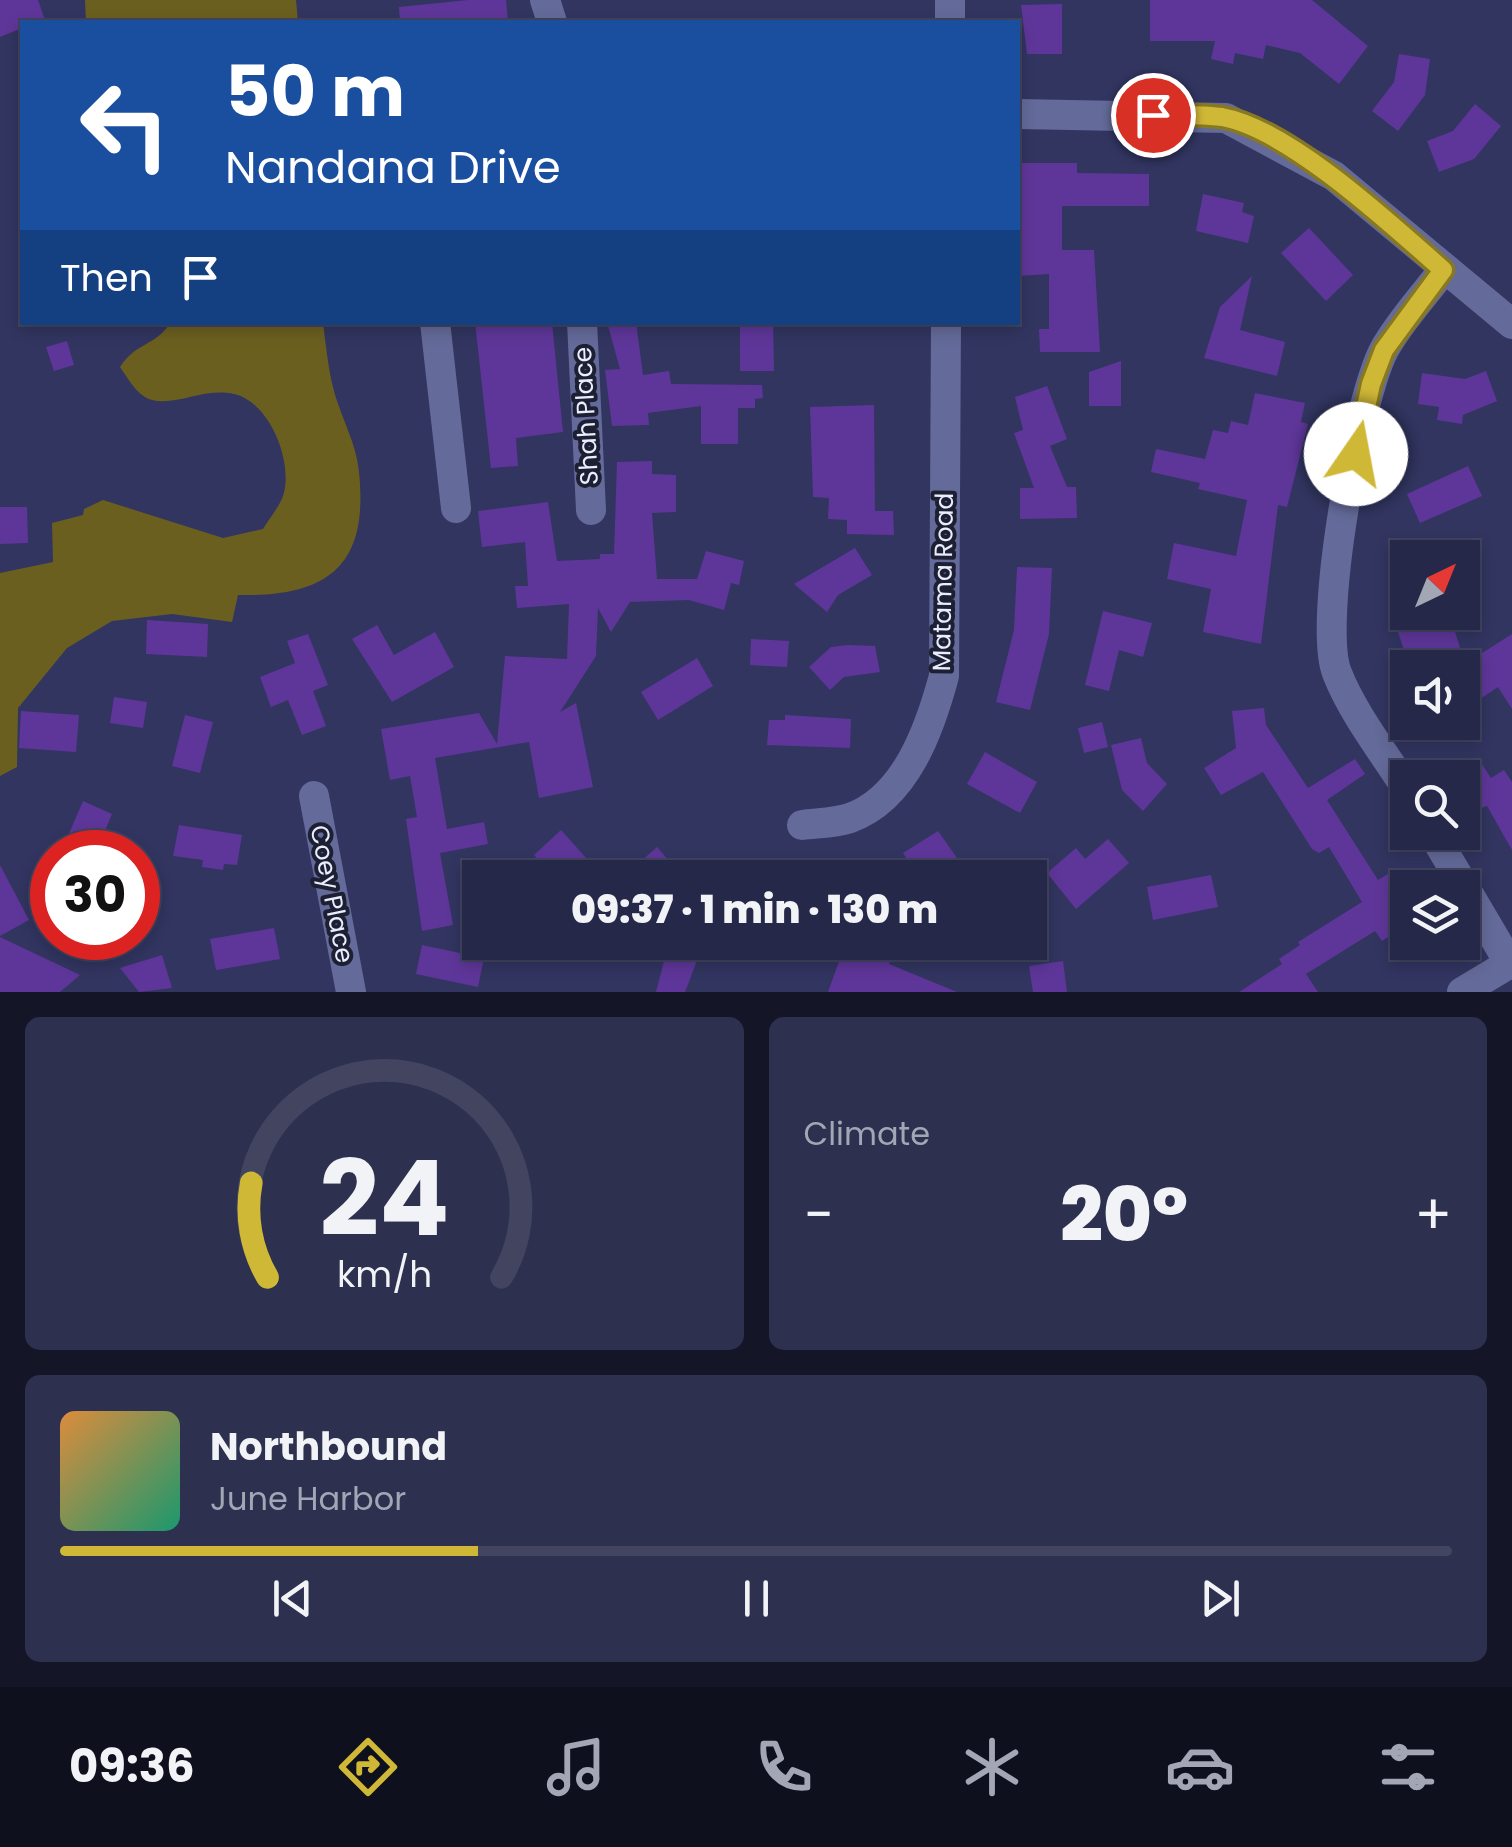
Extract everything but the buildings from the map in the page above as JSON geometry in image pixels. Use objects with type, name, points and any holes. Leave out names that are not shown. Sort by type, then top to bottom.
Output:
[{"type":"street","points":[[1020,114],[1226,118],[1334,176],[1512,324]]},
{"type":"street","points":[[1390,762],[1336,672],[1330,622],[1335,561],[1371,384],[1384,350],[1443,270]]},
{"type":"street","points":[[435,325],[456,508]]},
{"type":"street","name":"Shah Place","points":[[582,325],[590,510]]},
{"type":"street","name":"Matama Road","points":[[802,825],[851,818],[886,792],[913,761],[932,718],[944,676],[946,325]]},
{"type":"street","name":"Coey Place","points":[[314,796],[351,992]]},
{"type":"street","points":[[1443,850],[1511,963],[1462,992]]},
{"type":"shaded area","points":[[85,0],[296,0],[298,20],[86,20]]},
{"type":"shaded area","points":[[168,325],[323,325],[334,391],[358,462],[357,532],[349,553],[336,570],[296,590],[238,595],[232,622],[172,614],[112,621],[67,648],[18,708],[17,767],[0,776],[0,573],[53,562],[52,523],[83,515],[84,509],[103,500],[223,538],[263,529],[283,496],[286,482],[282,451],[268,421],[247,399],[224,393],[151,400],[136,389],[120,367]]},
{"type":"route","points":[[1153,115],[1226,118],[1272,140],[1334,176],[1443,270],[1384,350],[1371,384],[1356,454]]}]
